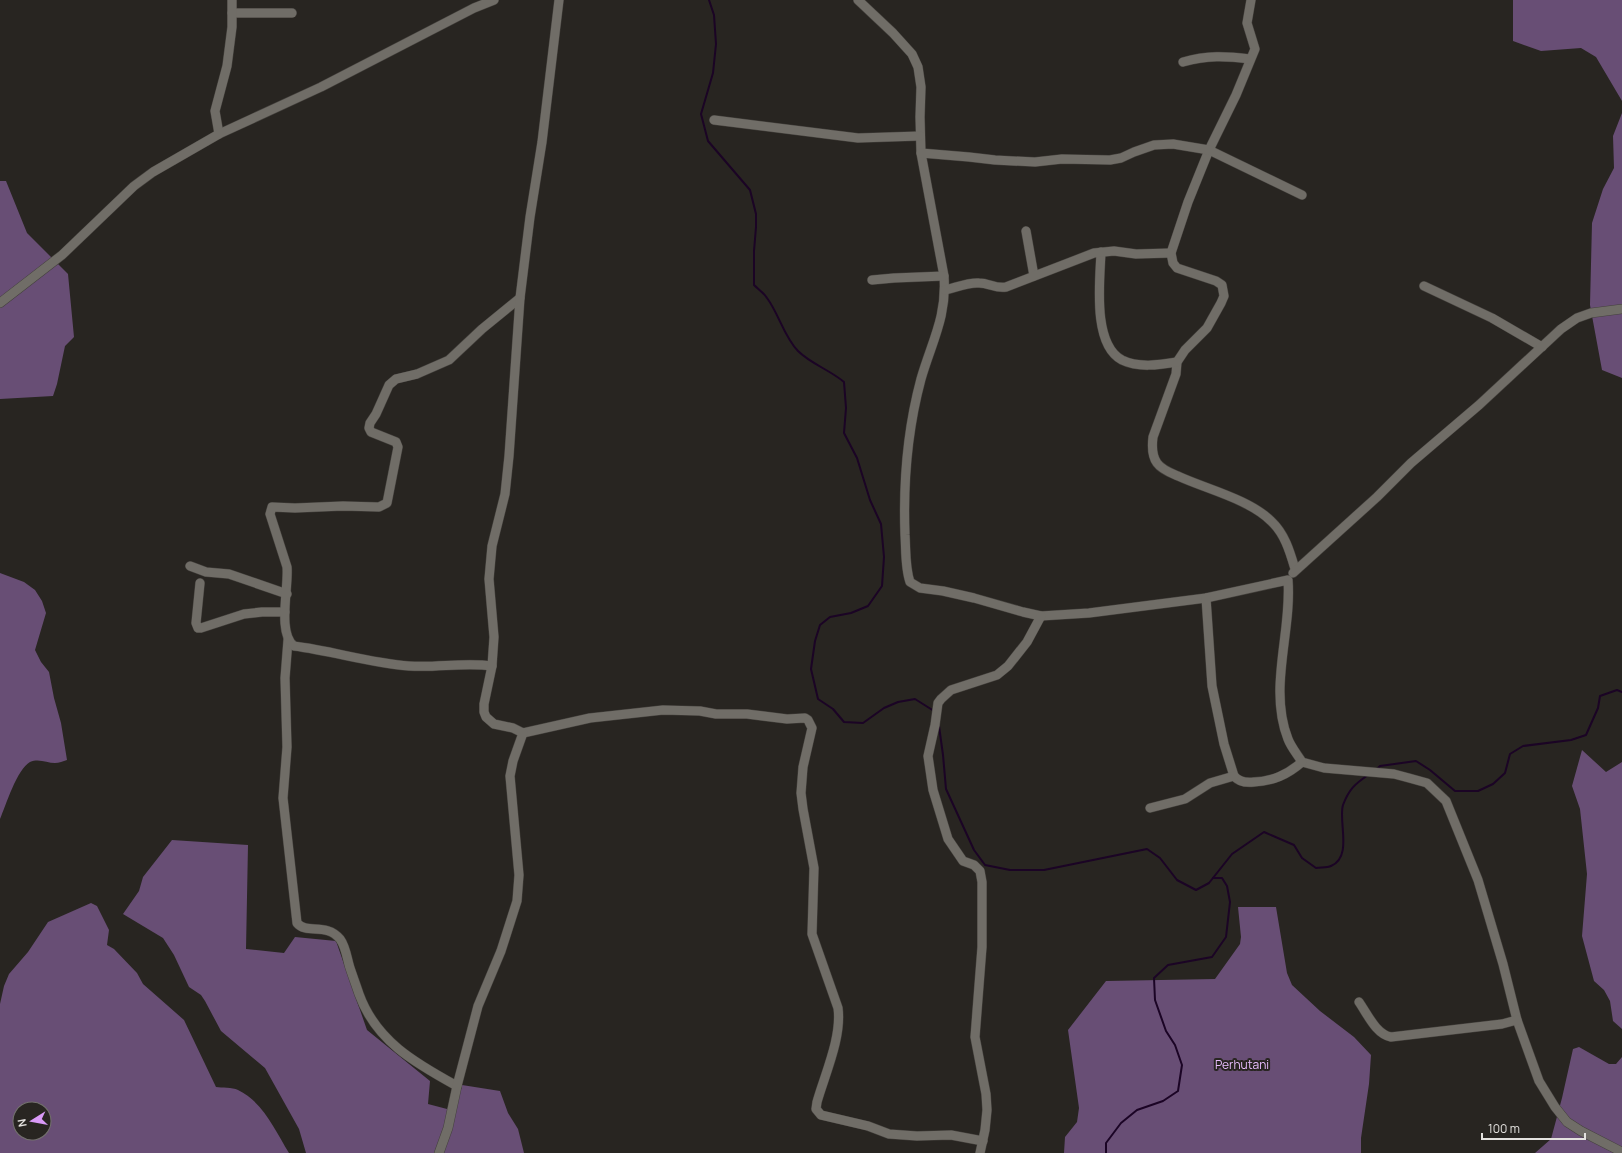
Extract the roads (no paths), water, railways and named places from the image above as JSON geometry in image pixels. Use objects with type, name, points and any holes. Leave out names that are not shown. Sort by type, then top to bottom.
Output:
[{"type":"street","points":[[219,134],[215,111],[226,66],[232,27],[232,0]]},
{"type":"street","points":[[0,303],[62,255],[134,186],[153,172],[219,134],[321,87],[474,8],[494,0]]},
{"type":"street","points":[[559,0],[542,142],[530,217],[520,298],[505,494],[492,546],[489,578],[494,636],[492,666],[484,704],[484,712],[486,717],[494,724],[513,728],[523,733],[590,718],[663,710],[700,711],[716,714],[747,714],[786,719],[805,718],[808,720],[812,728],[803,767],[801,793],[802,809],[814,868],[812,934],[824,972],[838,1008],[839,1017],[836,1039],[816,1109],[821,1115],[868,1126],[889,1134],[916,1136],[950,1135],[983,1141]]},
{"type":"street","points":[[858,0],[893,33],[912,54],[920,76],[921,153],[944,276],[945,290],[939,328],[922,378],[906,452],[904,515],[906,555],[908,577],[910,582],[920,588],[974,598],[998,606],[1041,616],[1089,613],[1206,598],[1288,580]]},
{"type":"street","points":[[1251,0],[1247,23],[1254,49],[1236,95],[1209,150],[1188,202],[1171,253],[1173,263],[1177,268],[1216,281],[1222,286],[1224,296],[1207,328],[1177,362],[1176,374],[1153,437],[1152,444],[1153,454],[1157,464],[1165,470],[1254,508],[1272,521],[1282,534],[1295,570]]},
{"type":"street","points":[[232,13],[292,13]]},
{"type":"street","points":[[1183,62],[1201,57],[1213,56],[1250,59]]},
{"type":"street","points":[[714,120],[858,138],[920,136]]},
{"type":"street","points":[[921,153],[1035,162],[1062,159],[1110,160],[1121,158],[1154,145],[1173,144],[1209,150],[1302,195]]},
{"type":"street","points":[[1026,231],[1034,276]]},
{"type":"street","points":[[945,290],[977,282],[992,287],[1006,288],[1086,255],[1101,252],[1114,251],[1152,254],[1171,253]]},
{"type":"street","points":[[1101,252],[1100,307],[1103,333],[1106,343],[1121,360],[1136,364],[1156,365],[1177,362]]},
{"type":"street","points":[[872,280],[944,276]]},
{"type":"street","points":[[1424,286],[1492,318],[1542,347]]},
{"type":"street","points":[[456,1086],[395,1048],[380,1031],[368,1015],[341,940],[334,933],[327,930],[304,928],[297,922],[283,798],[287,747],[285,691],[288,640],[285,612],[287,567],[270,510],[272,507],[379,507],[387,503],[398,446],[396,442],[371,432],[369,428],[370,423],[376,414],[389,385],[396,379],[417,374],[449,360],[482,329],[520,298]]},
{"type":"street","points":[[1622,310],[1591,313],[1577,318],[1561,329],[1480,405],[1411,463],[1377,497],[1295,570],[1288,580],[1289,595],[1280,677],[1282,714],[1288,738],[1302,762],[1324,768],[1394,774],[1427,783],[1446,801],[1478,880],[1503,964],[1517,1020],[1537,1076],[1555,1107],[1567,1122],[1622,1152]]},
{"type":"street","points":[[190,566],[206,572],[230,574],[287,594]]},
{"type":"street","points":[[200,583],[196,623],[198,628],[244,614],[285,612]]},
{"type":"street","points":[[1206,598],[1212,686],[1224,744],[1234,776],[1246,783],[1265,782],[1278,778],[1292,771],[1302,762]]},
{"type":"street","points":[[980,1153],[986,1130],[987,1110],[986,1094],[975,1037],[982,947],[982,882],[980,871],[974,865],[963,861],[948,839],[932,784],[928,756],[938,710],[938,703],[951,690],[997,675],[1008,666],[1027,642],[1041,616]]},
{"type":"street","points":[[288,640],[294,646],[408,666],[433,667],[478,664],[492,666]]},
{"type":"street","points":[[439,1153],[448,1128],[456,1086],[478,1006],[501,951],[517,902],[518,875],[510,776],[513,761],[523,733]]},
{"type":"street","points":[[1150,808],[1185,799],[1210,783],[1234,776]]},
{"type":"street","points":[[1359,1002],[1378,1031],[1384,1036],[1392,1037],[1502,1024],[1517,1020]]},
{"type":"waterway","points":[[709,0],[714,15],[716,44],[713,73],[701,114],[708,141],[750,190],[756,214],[754,285],[764,294],[771,304],[789,339],[798,351],[803,356],[844,382],[846,408],[844,433],[857,458],[870,500],[881,524],[884,557],[882,586],[868,606],[851,613],[830,617],[820,625],[815,641],[811,669],[818,699],[833,709],[844,722],[863,723],[884,708],[898,702],[915,699],[934,711]]},
{"type":"waterway","points":[[1377,769],[1380,766],[1416,761],[1430,770],[1455,791],[1478,791],[1493,784],[1505,773],[1510,754],[1523,746],[1571,740],[1586,735],[1598,708],[1600,696],[1617,690],[1622,692]]},
{"type":"waterway","points":[[939,726],[946,789],[974,850],[985,865],[1010,870],[1044,870],[1147,849],[1160,858],[1177,880],[1196,890],[1209,883],[1232,854],[1264,832],[1294,845],[1302,858],[1316,868],[1329,867],[1338,861],[1343,847],[1342,812],[1345,799],[1353,787],[1368,775]]},
{"type":"waterway","points":[[1106,1153],[1106,1143],[1121,1123],[1137,1110],[1163,1101],[1178,1091],[1182,1065],[1175,1045],[1166,1031],[1155,1000],[1154,978],[1168,965],[1212,957],[1226,937],[1230,902],[1227,886],[1222,878],[1213,878]]},
{"type":"park label","name":"Perhutani","points":[[1242,1064]]}]
